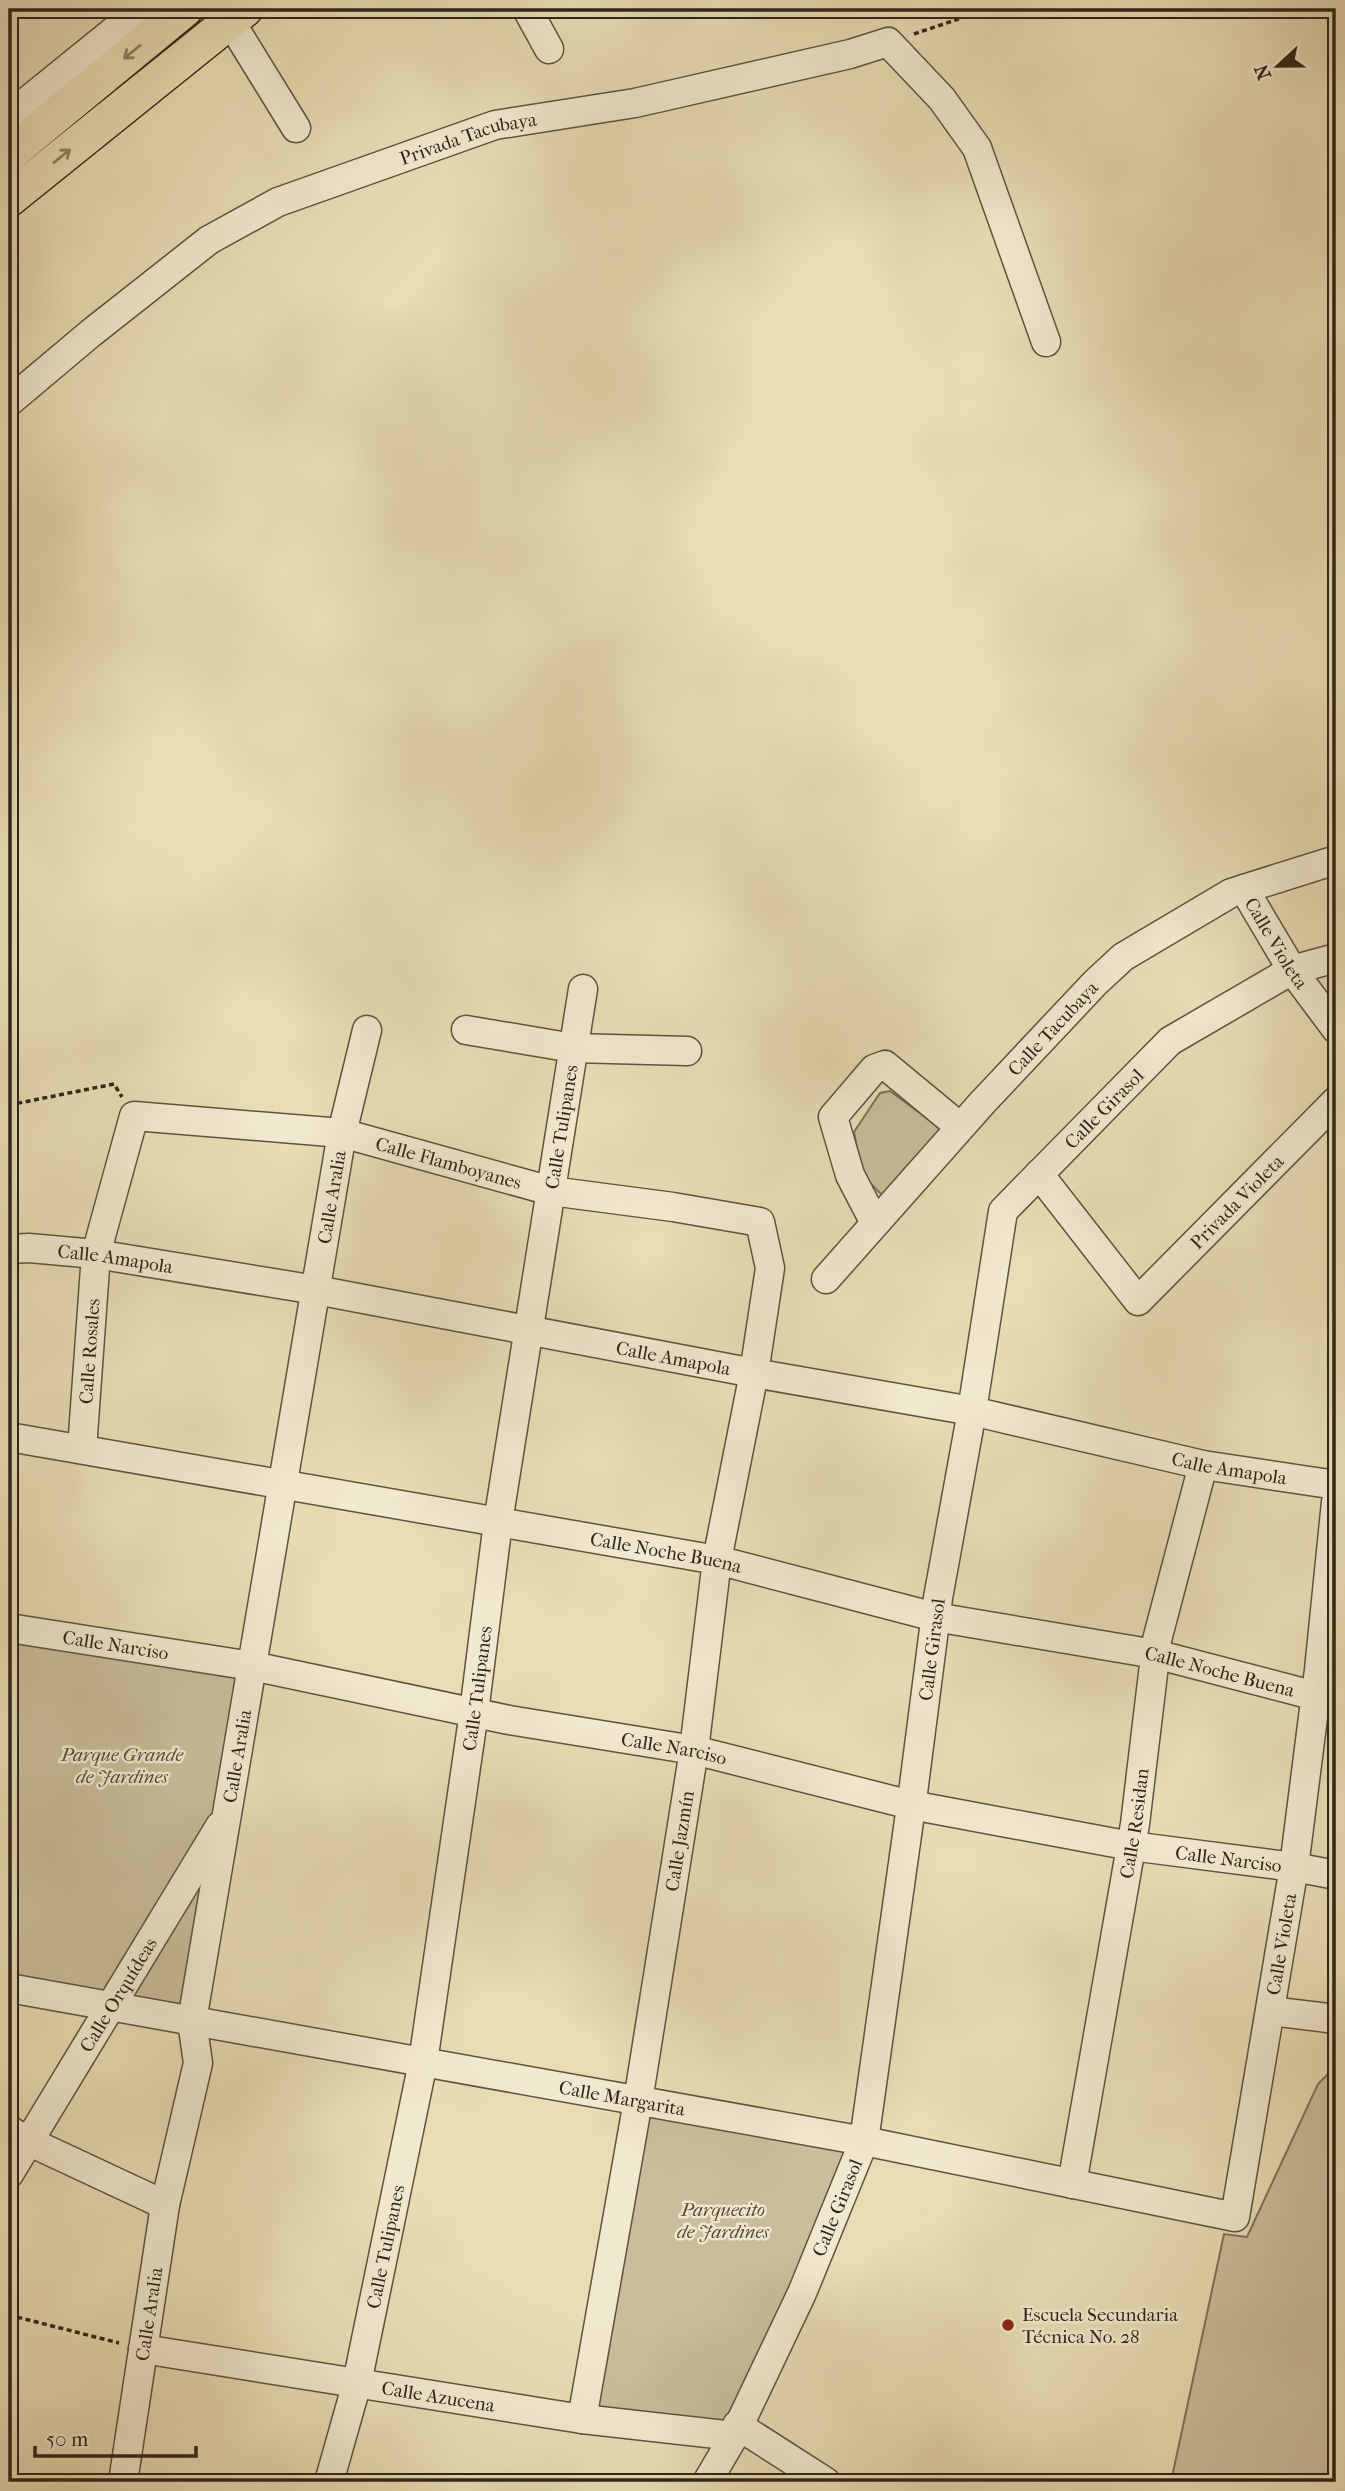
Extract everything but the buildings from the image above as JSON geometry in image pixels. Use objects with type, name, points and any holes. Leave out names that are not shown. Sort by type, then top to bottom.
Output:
[{"type":"main road","points":[[9,154],[185,9]]},
{"type":"main road","points":[[9,199],[238,15]]},
{"type":"main road","points":[[94,83],[118,111]]},
{"type":"street","points":[[9,117],[141,9]]},
{"type":"street","points":[[527,9],[549,49]]},
{"type":"street","points":[[238,15],[296,128]]},
{"type":"street","points":[[888,42],[942,99],[977,148],[1046,342]]},
{"type":"street","name":"Privada Tacubaya","points":[[9,402],[209,240],[278,202],[495,125],[635,103],[850,54],[888,42]]},
{"type":"street","name":"Calle Tacubaya","points":[[826,1279],[960,1127],[1086,992],[1123,957],[1231,893],[1336,860]]},
{"type":"street","name":"Calle Violeta","points":[[1244,888],[1292,970],[1336,1029]]},
{"type":"street","name":"Calle Girasol","points":[[708,2482],[802,2293],[864,2141],[935,1617],[972,1411],[1003,1211],[1170,1041],[1292,970],[1336,958]]},
{"type":"street","name":"Calle Tulipanes","points":[[329,2482],[357,2383],[423,2062],[474,1712],[498,1522],[583,989]]},
{"type":"street","name":"Calle Aralia","points":[[123,2482],[165,2204],[198,2063],[192,2021],[342,1133],[367,1030]]},
{"type":"street","points":[[466,1030],[573,1048],[687,1051]]},
{"type":"street","points":[[875,1223],[850,1175],[833,1117],[874,1069],[885,1065],[960,1127]]},
{"type":"street","name":"Privada Violeta","points":[[1039,1174],[1138,1301],[1336,1101]]},
{"type":"street","name":"Calle Flamboyanes","points":[[134,1116],[342,1133],[551,1191],[760,1222]]},
{"type":"street","name":"Calle Rosales","points":[[82,1449],[96,1254],[134,1116]]},
{"type":"street","name":"Calle Jazmín","points":[[582,2419],[638,2101],[694,1749],[718,1560],[754,1373],[770,1268],[760,1222]]},
{"type":"street","name":"Calle Amapola","points":[[9,1249],[29,1248],[96,1254],[316,1290],[754,1373],[972,1411],[1203,1465],[1336,1485]]},
{"type":"street","name":"Calle Noche Buena","points":[[9,1437],[718,1560],[935,1617],[1155,1654],[1326,1702]]},
{"type":"street","name":"Calle Residan","points":[[1072,2184],[1131,1846],[1157,1640],[1203,1465]]},
{"type":"street","name":"Calle Violeta","points":[[1236,2217],[1294,1867],[1326,1702],[1336,1502]]},
{"type":"street","name":"Calle Narciso","points":[[9,1628],[252,1666],[474,1712],[694,1749],[911,1805],[1131,1846],[1336,1875]]},
{"type":"street","name":"Calle Orquídeas","points":[[9,2174],[19,2135],[109,2006],[227,1814]]},
{"type":"street","name":"Calle Margarita","points":[[9,1987],[864,2141],[1236,2217]]},
{"type":"street","points":[[1270,2011],[1336,2019]]},
{"type":"street","points":[[19,2135],[165,2204]]},
{"type":"street","name":"Calle Azucena","points":[[143,2349],[582,2419],[735,2431],[826,2482]]},
{"type":"path","points":[[888,42],[988,9]]},
{"type":"path","points":[[9,1105],[114,1084],[134,1116]]},
{"type":"path","points":[[9,2315],[143,2349]]},
{"type":"green space","points":[[890,1091],[944,1131],[888,1201],[862,1175],[854,1132],[880,1093]]},
{"type":"green space","name":"Parque Grande de Jardines","points":[[9,1635],[252,1666],[192,2021],[9,1988]]},
{"type":"green space","points":[[1336,2066],[1336,2482],[1171,2482],[1224,2234],[1247,2237],[1318,2084]]},
{"type":"green space","name":"Parquecito de Jardines","points":[[638,2101],[864,2141],[730,2432],[592,2421]]},
{"type":"place","name":"Escuela Secundaria Técnica No. 28","points":[[1008,2325]]}]
